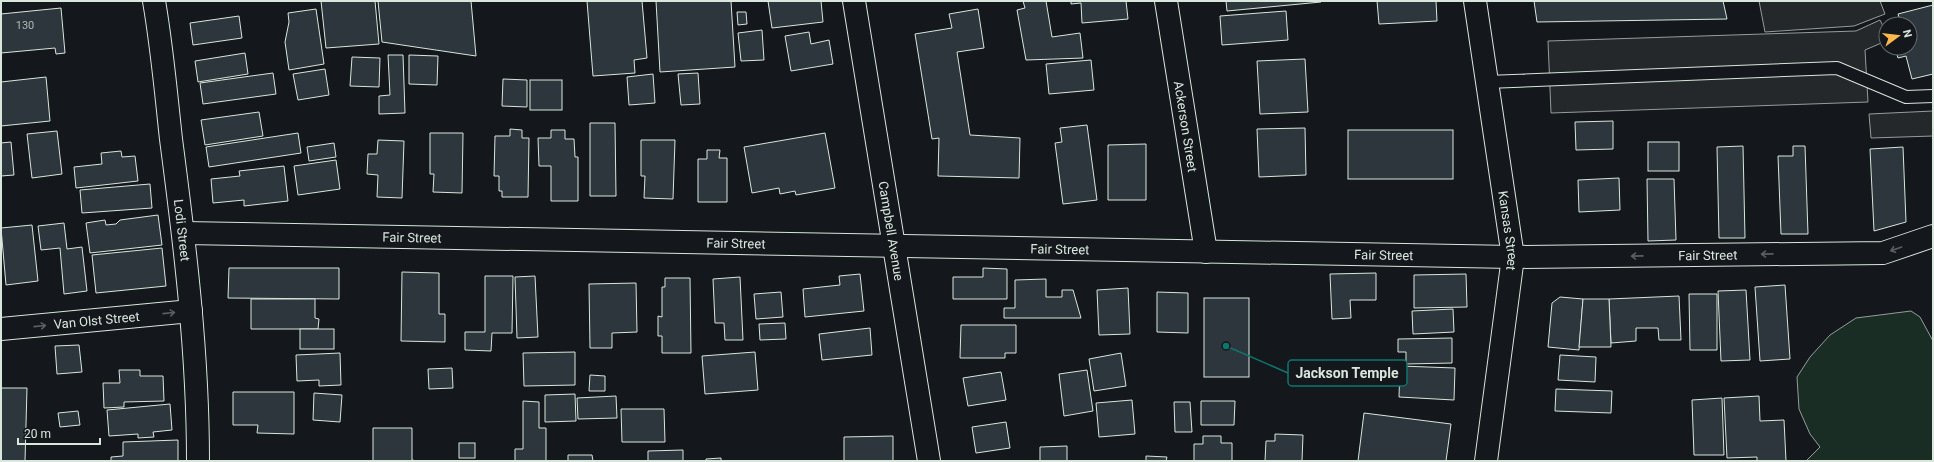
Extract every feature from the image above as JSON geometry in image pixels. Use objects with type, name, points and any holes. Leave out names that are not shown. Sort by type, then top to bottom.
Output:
[{"type":"street","name":"Lodi Street","points":[[154,1],[184,233],[192,311],[198,461]]},
{"type":"street","name":"Campbell Avenue","points":[[854,1],[929,461]]},
{"type":"street","name":"Ackerson Street","points":[[1166,1],[1206,252]]},
{"type":"street","name":"Kansas Street","points":[[1475,1],[1513,257],[1486,461]]},
{"type":"street","name":"Fair Street","points":[[184,233],[1513,257],[1883,253],[1933,236]]},
{"type":"street","name":"Van Olst Street","points":[[1,329],[192,311]]},
{"type":"lane","points":[[1487,82],[1837,68],[1906,97],[1933,96]]},
{"type":"green space","points":[[1911,311],[1920,317],[1933,341],[1933,461],[1806,461],[1820,447],[1810,434],[1799,409],[1797,377],[1810,357],[1830,335],[1856,318]]},
{"type":"shaded area","points":[[1759,1],[1880,1],[1885,14],[1854,26],[1765,32]]},
{"type":"shaded area","points":[[1878,21],[1878,44],[1865,50],[1868,102],[1551,113],[1548,41],[1856,31]]},
{"type":"shaded area","points":[[1933,111],[1933,136],[1871,138],[1869,114]]},
{"type":"building","points":[[321,1],[375,1],[379,44],[326,48]]},
{"type":"building","points":[[378,1],[471,1],[476,56],[382,42]]},
{"type":"building","points":[[587,1],[642,1],[647,58],[634,60],[635,73],[593,76]]},
{"type":"building","points":[[656,1],[731,1],[735,67],[660,72]]},
{"type":"building","points":[[768,1],[821,1],[823,22],[772,28]]},
{"type":"building","points":[[1023,1],[1046,1],[1052,37],[1080,33],[1083,58],[1026,60],[1017,10],[1025,8]]},
{"type":"building","points":[[1071,1],[1126,1],[1128,19],[1082,23],[1081,3],[1071,4]]},
{"type":"building","points":[[1226,1],[1321,1],[1321,2],[1227,11]]},
{"type":"building","points":[[1377,1],[1436,1],[1437,21],[1379,24]]},
{"type":"building","points":[[1534,1],[1723,1],[1727,19],[1537,22]]},
{"type":"building","points":[[1933,5],[1933,74],[1912,79],[1906,56],[1918,56],[1918,16],[1899,16],[1898,14]]},
{"type":"building","points":[[61,8],[65,53],[56,54],[55,48],[1,53],[1,14]]},
{"type":"building","points":[[316,9],[324,64],[289,70],[285,42],[289,22],[288,13]]},
{"type":"building","points":[[978,9],[984,48],[957,52],[970,135],[1020,138],[1019,178],[938,176],[939,138],[932,139],[915,34],[952,28],[949,14]]},
{"type":"building","points":[[1286,11],[1288,40],[1222,45],[1220,16]]},
{"type":"building","points":[[737,12],[746,12],[747,24],[738,25]]},
{"type":"building","points":[[239,16],[242,38],[193,45],[190,23]]},
{"type":"building","points":[[762,30],[764,60],[741,61],[738,33]]},
{"type":"building","points":[[809,32],[811,44],[829,40],[833,64],[791,71],[785,36]]},
{"type":"building","points":[[245,53],[248,74],[198,82],[195,61]]},
{"type":"building","points":[[388,55],[403,55],[405,113],[379,114],[379,96],[390,95]]},
{"type":"building","points":[[409,55],[438,56],[437,85],[409,84]]},
{"type":"building","points":[[352,57],[380,58],[379,87],[350,86]]},
{"type":"building","points":[[1305,59],[1308,112],[1260,114],[1257,61]]},
{"type":"building","points":[[1091,60],[1094,90],[1049,94],[1046,64]]},
{"type":"building","points":[[325,69],[329,95],[298,100],[293,74]]},
{"type":"building","points":[[273,73],[276,94],[203,104],[200,83]]},
{"type":"building","points":[[698,73],[700,104],[681,105],[678,74]]},
{"type":"building","points":[[653,74],[655,103],[629,105],[627,77]]},
{"type":"building","points":[[46,77],[50,121],[1,126],[1,82]]},
{"type":"building","points":[[503,79],[527,80],[527,107],[502,106]]},
{"type":"building","points":[[530,80],[562,80],[562,110],[530,110]]},
{"type":"building","points":[[259,112],[263,136],[205,145],[201,120]]},
{"type":"building","points":[[1613,121],[1613,149],[1576,150],[1575,122]]},
{"type":"building","points":[[590,123],[615,123],[616,196],[590,196]]},
{"type":"building","points":[[1087,125],[1097,200],[1063,204],[1055,143],[1062,142],[1060,128]]},
{"type":"building","points":[[1305,128],[1306,175],[1259,177],[1257,129]]},
{"type":"building","points":[[510,129],[522,130],[522,138],[529,138],[528,197],[502,197],[502,191],[499,191],[499,176],[494,176],[495,136],[510,136]]},
{"type":"building","points":[[551,130],[565,130],[565,139],[574,139],[575,157],[578,157],[578,201],[551,201],[551,166],[539,166],[538,138],[551,138]]},
{"type":"building","points":[[1348,130],[1453,130],[1453,179],[1348,179]]},
{"type":"building","points":[[57,131],[62,174],[32,178],[27,134]]},
{"type":"building","points":[[298,133],[301,153],[209,167],[206,147]]},
{"type":"building","points":[[430,133],[463,133],[462,193],[433,192],[434,174],[430,174]]},
{"type":"building","points":[[825,133],[835,188],[796,195],[795,191],[780,194],[779,188],[752,193],[744,147]]},
{"type":"building","points":[[378,140],[404,141],[402,198],[377,197],[378,175],[367,174],[368,154],[377,154]]},
{"type":"building","points":[[641,140],[675,140],[673,199],[644,198],[645,176],[641,176]]},
{"type":"building","points":[[11,142],[14,175],[1,176],[1,143]]},
{"type":"building","points":[[1648,142],[1679,142],[1679,171],[1648,171]]},
{"type":"building","points":[[334,143],[336,157],[309,161],[307,147]]},
{"type":"building","points":[[1146,144],[1146,200],[1108,200],[1108,145]]},
{"type":"building","points":[[1743,146],[1745,238],[1719,238],[1717,147]]},
{"type":"building","points":[[1793,146],[1805,146],[1808,234],[1781,234],[1778,156],[1793,156]]},
{"type":"building","points":[[1903,147],[1906,222],[1874,231],[1870,149]]},
{"type":"building","points":[[707,150],[720,150],[719,158],[727,158],[727,202],[698,202],[698,159],[707,159]]},
{"type":"building","points":[[121,151],[122,157],[135,156],[138,181],[76,188],[74,167],[102,164],[101,153]]},
{"type":"building","points":[[336,160],[340,189],[298,195],[294,166]]},
{"type":"building","points":[[284,166],[288,201],[244,206],[244,200],[213,203],[211,179],[240,176],[239,171]]},
{"type":"building","points":[[1619,178],[1620,210],[1579,212],[1578,180]]},
{"type":"building","points":[[1647,179],[1674,179],[1676,240],[1648,241]]},
{"type":"building","points":[[150,184],[152,208],[82,213],[80,190]]},
{"type":"building","points":[[158,215],[162,245],[90,253],[86,223],[105,220],[106,225],[116,224],[120,220]]},
{"type":"building","points":[[64,223],[67,249],[82,247],[87,291],[64,294],[60,248],[41,250],[38,226]]},
{"type":"building","points":[[32,225],[38,281],[6,285],[1,228]]},
{"type":"building","points":[[162,248],[166,286],[96,293],[92,255]]},
{"type":"building","points":[[229,268],[339,268],[339,299],[228,298]]},
{"type":"building","points":[[983,268],[1007,269],[1007,299],[953,299],[953,277],[983,277]]},
{"type":"building","points":[[402,272],[439,273],[439,314],[445,314],[445,342],[401,341]]},
{"type":"building","points":[[1376,273],[1376,300],[1350,300],[1351,318],[1332,319],[1330,274]]},
{"type":"building","points":[[860,274],[864,311],[805,317],[803,289],[840,285],[839,276]]},
{"type":"building","points":[[1466,274],[1467,307],[1414,308],[1414,275]]},
{"type":"building","points":[[485,276],[513,276],[512,333],[492,333],[491,351],[465,350],[465,332],[485,332]]},
{"type":"building","points":[[535,276],[538,337],[517,338],[515,277]]},
{"type":"building","points":[[740,277],[743,340],[725,340],[724,323],[715,323],[713,279]]},
{"type":"building","points":[[665,278],[690,278],[691,353],[662,353],[662,336],[658,336],[658,316],[662,317],[662,287],[665,287]]},
{"type":"building","points":[[1046,279],[1046,297],[1062,297],[1062,290],[1073,290],[1081,318],[1004,318],[1004,308],[1015,308],[1015,280]]},
{"type":"building","points":[[636,283],[637,332],[612,333],[612,348],[590,348],[589,284]]},
{"type":"building","points":[[1785,285],[1790,359],[1760,361],[1755,287]]},
{"type":"building","points":[[1128,288],[1130,334],[1099,335],[1097,290]]},
{"type":"building","points":[[1746,290],[1750,360],[1721,361],[1718,291]]},
{"type":"building","points":[[781,292],[783,317],[756,319],[754,294]]},
{"type":"building","points":[[1157,292],[1188,293],[1188,333],[1157,332]]},
{"type":"building","points":[[1689,294],[1717,294],[1717,350],[1690,350]]},
{"type":"building","points":[[1679,296],[1681,340],[1659,340],[1658,328],[1636,328],[1636,341],[1611,343],[1609,299]]},
{"type":"building","points":[[1560,297],[1583,299],[1579,350],[1548,347],[1552,303]]},
{"type":"building","points":[[1204,298],[1249,298],[1249,377],[1204,377]]},
{"type":"building","points":[[251,299],[315,299],[315,318],[319,319],[318,329],[251,329]]},
{"type":"building","points":[[1583,299],[1609,299],[1611,347],[1579,347]]},
{"type":"building","points":[[1453,309],[1454,332],[1413,334],[1412,311]]},
{"type":"building","points":[[785,323],[786,339],[760,340],[759,324]]},
{"type":"building","points":[[961,325],[1016,325],[1016,353],[1005,353],[1005,358],[960,358]]},
{"type":"building","points":[[870,328],[872,355],[822,360],[819,334]]},
{"type":"building","points":[[300,329],[334,329],[334,349],[300,349]]},
{"type":"building","points":[[1452,338],[1452,363],[1406,364],[1406,352],[1398,352],[1398,339]]},
{"type":"building","points":[[79,345],[82,372],[57,374],[55,346]]},
{"type":"building","points":[[575,352],[575,385],[524,386],[523,353]]},
{"type":"building","points":[[755,352],[758,390],[705,394],[702,356]]},
{"type":"building","points":[[340,353],[341,385],[319,386],[319,380],[297,381],[296,355]]},
{"type":"building","points":[[1121,353],[1126,386],[1094,391],[1089,359]]},
{"type":"building","points":[[1560,355],[1596,357],[1595,382],[1558,380]]},
{"type":"building","points":[[1400,366],[1455,368],[1454,400],[1399,397]]},
{"type":"building","points":[[452,368],[453,388],[429,389],[428,369]]},
{"type":"building","points":[[119,370],[140,370],[140,376],[163,376],[164,401],[124,402],[124,407],[104,408],[103,383],[120,383]]},
{"type":"building","points":[[1087,370],[1093,411],[1064,416],[1059,374]]},
{"type":"building","points":[[1001,372],[1006,400],[968,406],[963,378]]},
{"type":"building","points":[[590,375],[605,376],[605,391],[589,391]]},
{"type":"building","points":[[1,388],[27,388],[25,461],[1,461]]},
{"type":"building","points":[[1556,389],[1612,391],[1611,413],[1555,411]]},
{"type":"building","points":[[233,392],[294,392],[294,434],[257,433],[258,425],[233,425]]},
{"type":"building","points":[[314,393],[342,395],[340,422],[313,420]]},
{"type":"building","points":[[575,394],[576,421],[545,422],[545,395]]},
{"type":"building","points":[[616,396],[617,418],[578,419],[577,398]]},
{"type":"building","points":[[1759,396],[1760,421],[1784,420],[1786,461],[1757,461],[1757,457],[1727,458],[1724,398]]},
{"type":"building","points":[[1722,398],[1724,455],[1694,455],[1692,400]]},
{"type":"building","points":[[1132,400],[1135,434],[1099,437],[1096,403]]},
{"type":"building","points":[[523,401],[539,402],[539,428],[546,428],[546,461],[515,461],[515,449],[523,449]]},
{"type":"building","points":[[1201,401],[1235,401],[1234,425],[1201,425]]},
{"type":"building","points":[[1174,402],[1190,402],[1192,432],[1175,432]]},
{"type":"building","points":[[170,404],[172,430],[153,432],[154,437],[138,438],[138,434],[109,436],[107,410]]},
{"type":"building","points":[[621,409],[664,409],[665,442],[622,442]]},
{"type":"building","points":[[78,411],[80,425],[60,427],[58,413]]},
{"type":"building","points":[[1364,413],[1451,424],[1446,461],[1358,461]]},
{"type":"building","points":[[1006,422],[1010,448],[976,453],[972,427]]},
{"type":"building","points":[[373,428],[412,428],[412,460],[417,461],[373,461]]},
{"type":"building","points":[[1275,434],[1303,435],[1302,461],[1265,461],[1266,441],[1275,441]]},
{"type":"building","points":[[893,436],[893,461],[844,461],[844,437]]},
{"type":"building","points":[[1203,436],[1221,436],[1221,443],[1232,443],[1232,461],[1194,461],[1194,444],[1203,444]]},
{"type":"building","points":[[178,440],[178,461],[111,461],[111,457],[123,456],[123,442]]},
{"type":"building","points":[[459,443],[475,443],[475,458],[459,458]]},
{"type":"building","points":[[1067,446],[1067,461],[1040,461],[1040,447]]},
{"type":"building","points":[[683,450],[683,461],[648,461],[648,451]]},
{"type":"building","points":[[568,455],[592,455],[593,461],[568,461]]},
{"type":"building","points":[[1146,456],[1167,457],[1166,461],[1146,461]]},
{"type":"building","points":[[721,458],[721,461],[706,461],[706,459]]},
{"type":"place","name":"Jackson Temple","points":[[1226,346]]}]
